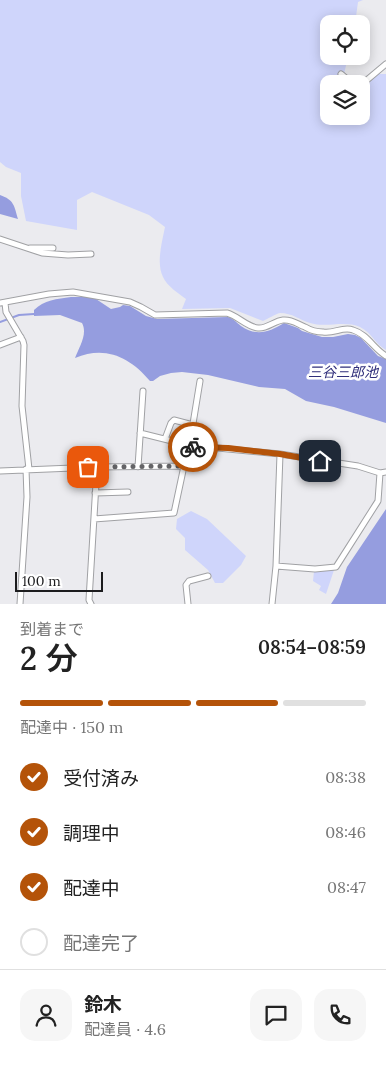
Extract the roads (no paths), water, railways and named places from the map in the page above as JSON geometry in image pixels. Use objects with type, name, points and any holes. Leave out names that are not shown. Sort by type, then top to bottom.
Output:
[{"type":"street","points":[[370,77],[386,64]]},
{"type":"street","points":[[0,239],[32,248],[53,248]]},
{"type":"street","points":[[24,246],[31,251],[42,253],[91,254]]},
{"type":"street","points":[[20,604],[28,469],[22,406],[24,350],[21,337],[12,325],[2,303],[49,294],[73,292],[136,304],[155,315],[227,313],[255,328],[285,319],[296,322],[306,328],[326,333],[353,329],[365,336],[386,356]]},
{"type":"street","points":[[0,345],[21,337]]},
{"type":"street","points":[[94,519],[174,512],[184,466],[191,445],[200,381]]},
{"type":"street","points":[[138,467],[143,391]]},
{"type":"street","points":[[165,439],[174,420],[193,425]]},
{"type":"street","points":[[140,433],[191,445],[280,454],[358,466],[380,473],[386,472]]},
{"type":"street","points":[[272,604],[276,566],[280,454]]},
{"type":"street","points":[[89,603],[97,466]]},
{"type":"street","points":[[0,471],[97,466],[184,466]]},
{"type":"street","points":[[276,566],[315,569],[336,567],[378,501],[380,473]]},
{"type":"street","points":[[95,493],[128,492]]},
{"type":"street","points":[[188,604],[186,585],[189,581],[208,576]]},
{"type":"water","points":[[0,195],[13,204],[18,219],[0,214]]},
{"type":"water","name":"三谷三郎池","points":[[71,297],[96,299],[111,309],[123,305],[130,306],[146,316],[157,319],[228,317],[247,329],[258,332],[268,331],[284,323],[322,337],[355,335],[361,338],[378,356],[386,359],[386,423],[334,407],[306,401],[285,389],[259,387],[208,375],[182,372],[160,376],[150,381],[134,365],[107,353],[86,354],[75,358],[84,332],[82,323],[60,315],[34,316],[34,310],[42,304],[51,300]]},
{"type":"water","points":[[386,509],[386,604],[331,604],[338,593],[347,567]]},
{"type":"waterway","points":[[0,322],[19,315],[34,314]]}]
